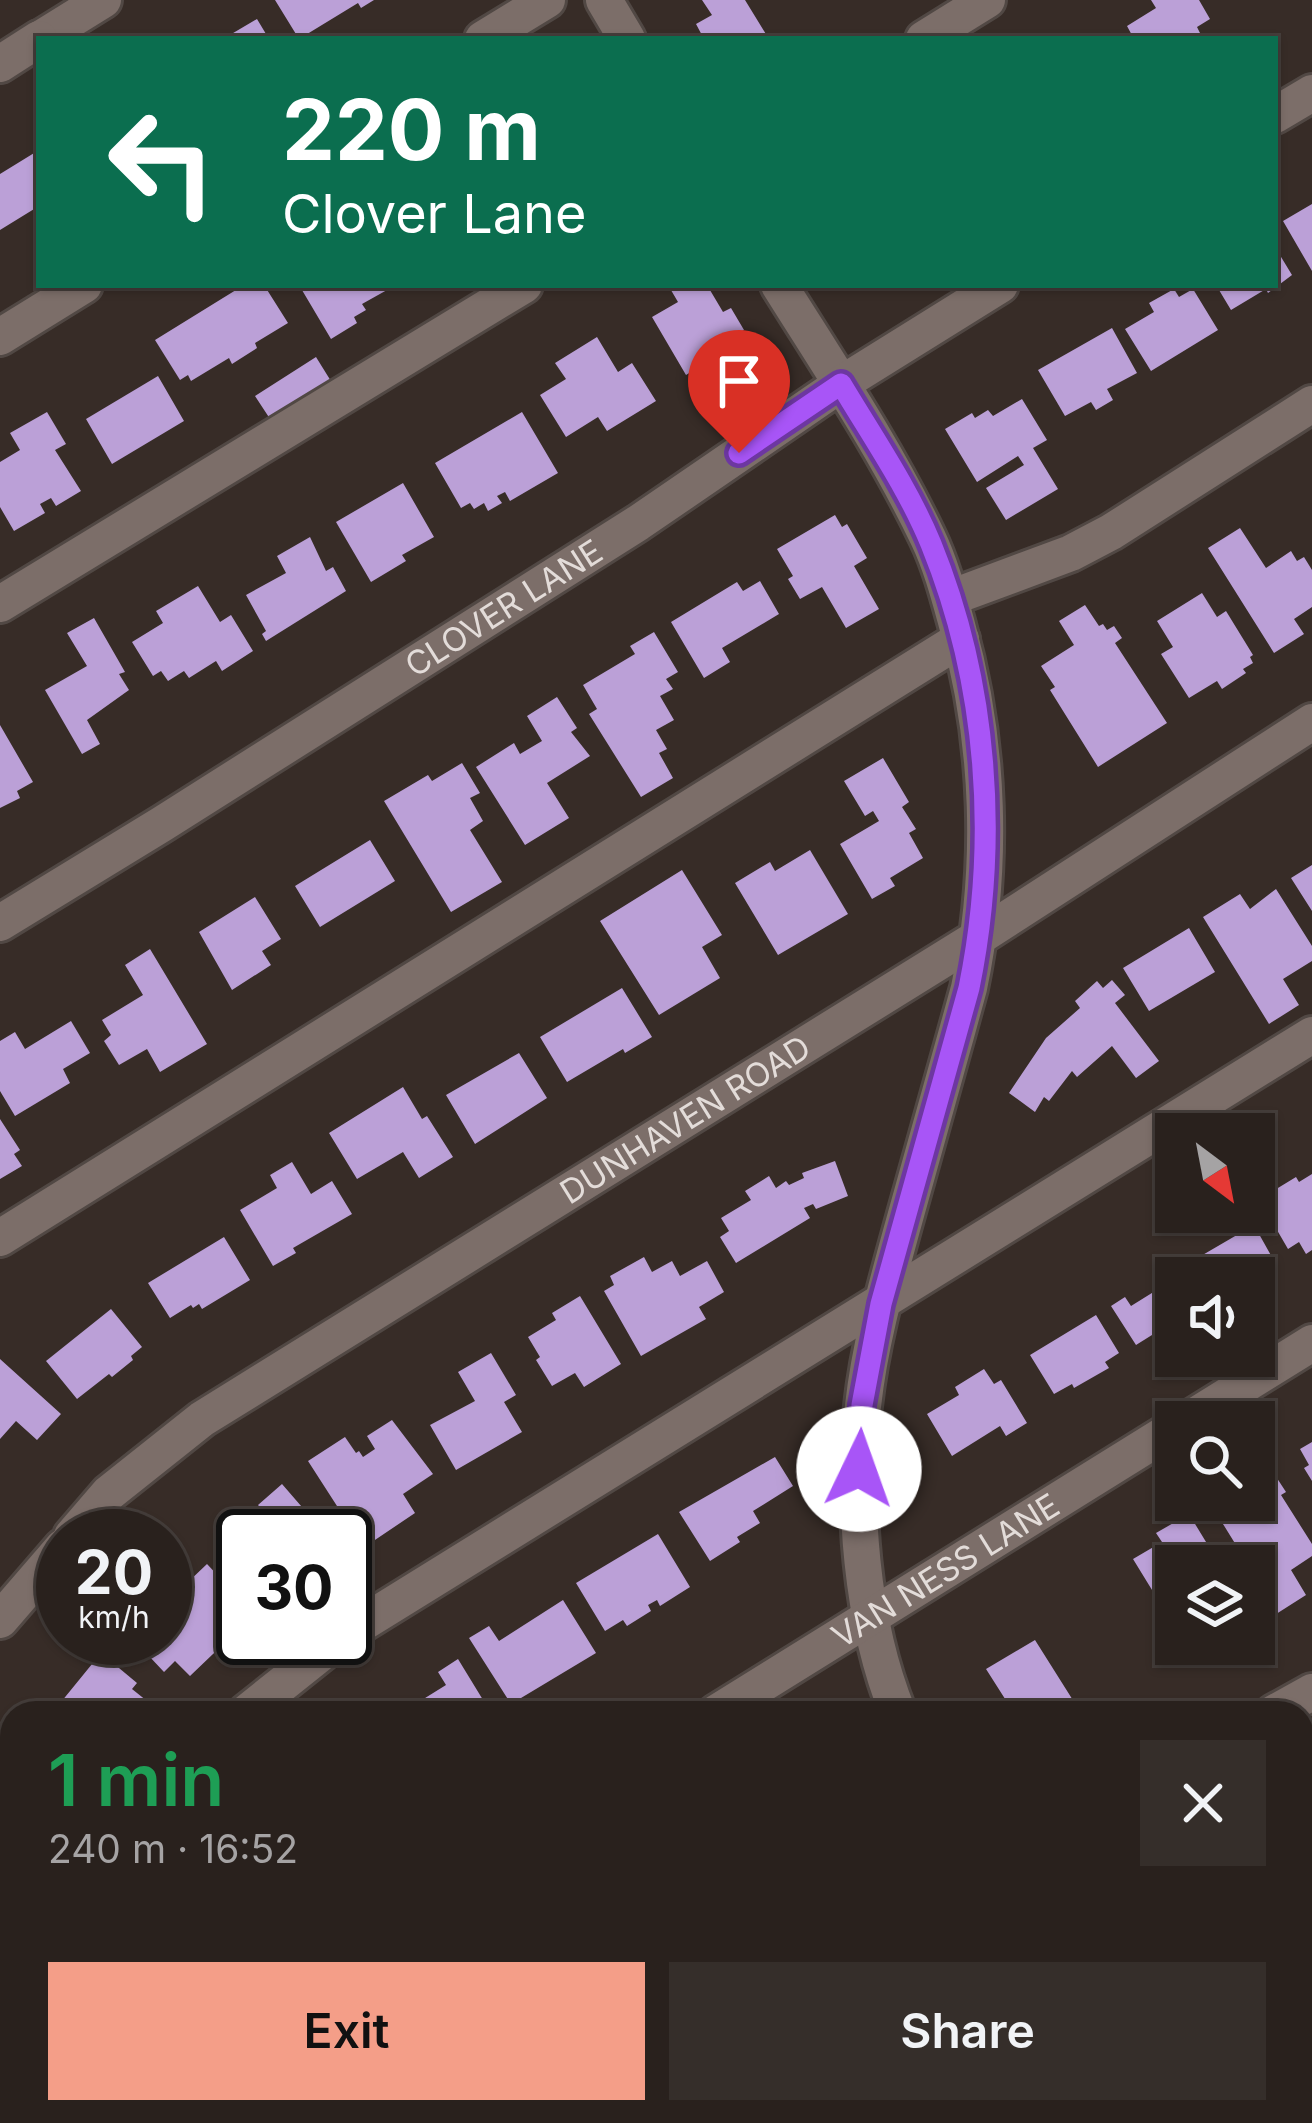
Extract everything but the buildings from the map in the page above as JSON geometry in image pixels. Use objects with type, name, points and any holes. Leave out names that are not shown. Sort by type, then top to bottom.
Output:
[{"type":"street","points":[[44,36],[103,0]]},
{"type":"street","points":[[488,36],[547,0]]},
{"type":"street","points":[[604,0],[625,36]]},
{"type":"street","points":[[929,36],[987,0]]},
{"type":"street","points":[[0,64],[36,41]]},
{"type":"street","points":[[1278,114],[1312,93]]},
{"type":"street","points":[[0,337],[79,288]]},
{"type":"street","points":[[0,604],[519,288]]},
{"type":"street","points":[[780,288],[896,474],[930,543],[974,689],[984,766],[986,861],[980,937],[881,1304],[862,1405],[861,1531],[869,1618],[894,1701]]},
{"type":"street","name":"CLOVER LANE","points":[[0,922],[638,523],[841,384],[995,288]]},
{"type":"street","points":[[950,598],[1071,553],[1112,532],[1312,404]]},
{"type":"street","points":[[0,1238],[961,639]]},
{"type":"street","name":"DUNHAVEN ROAD","points":[[95,1509],[109,1492],[202,1420],[980,937],[1312,722]]},
{"type":"street","points":[[372,1618],[1312,1035]]},
{"type":"street","points":[[1218,1401],[1312,1342]]},
{"type":"street","name":"VAN NESS LANE","points":[[735,1701],[1155,1440]]},
{"type":"street","points":[[0,1620],[36,1578]]},
{"type":"street","points":[[261,1701],[306,1665]]},
{"type":"route","points":[[739,453],[841,384],[896,474],[930,543],[974,689],[984,766],[986,861],[980,937],[881,1304],[862,1405],[859,1469]]}]
